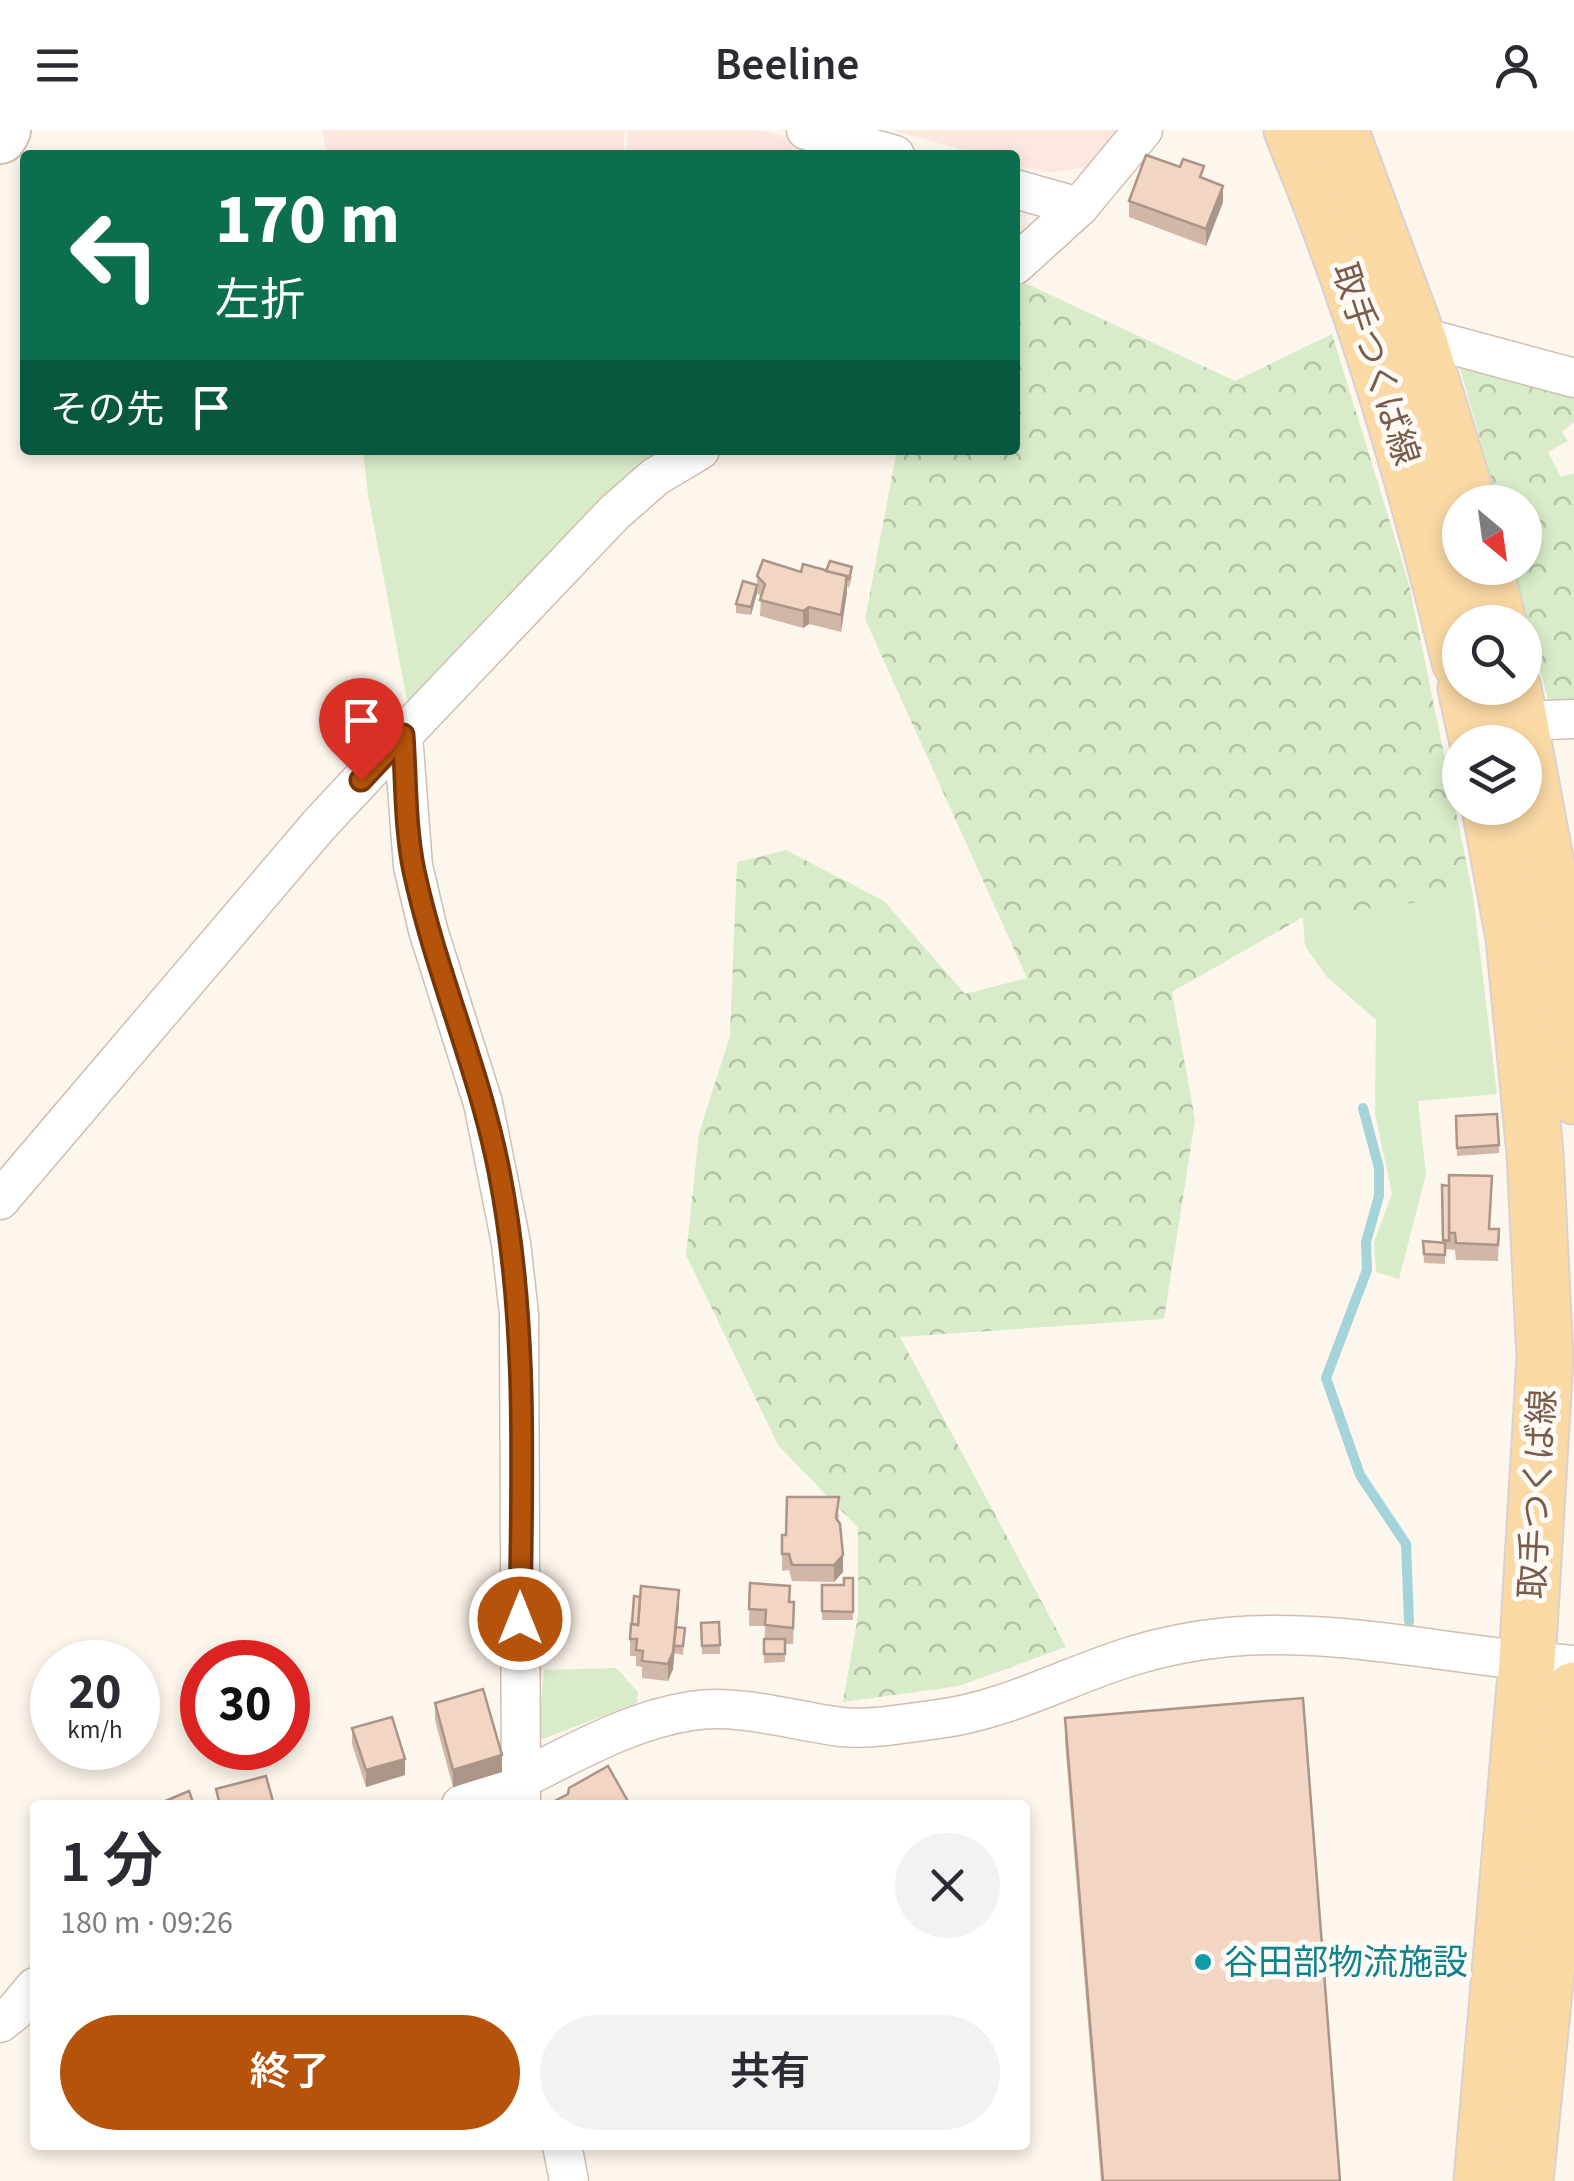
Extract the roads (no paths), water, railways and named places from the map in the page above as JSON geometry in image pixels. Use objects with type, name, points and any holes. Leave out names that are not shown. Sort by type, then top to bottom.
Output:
[{"type":"main road","name":"取手つくば線","points":[[1292,130],[1376,353],[1427,524],[1447,605]]},
{"type":"main road","name":"取手つくば線","points":[[1340,130],[1420,342],[1463,485]]},
{"type":"main road","points":[[1499,705],[1522,717],[1557,922],[1574,1096]]},
{"type":"main road","name":"取手つくば線","points":[[1482,2181],[1550,1664],[1538,1514],[1544,1340],[1535,1152],[1518,977],[1493,825]]},
{"type":"main road","points":[[1525,2181],[1574,1690]]},
{"type":"street","points":[[0,137],[4,130]]},
{"type":"street","points":[[806,130],[877,150]]},
{"type":"street","points":[[1020,261],[1079,207],[1144,130]]},
{"type":"street","points":[[1020,190],[1079,207]]},
{"type":"street","points":[[1420,342],[1441,342],[1574,378]]},
{"type":"street","points":[[0,1200],[319,825],[614,514],[655,477],[692,455]]},
{"type":"street","points":[[403,735],[413,866],[428,930],[483,1103],[512,1243],[519,1314],[520,1792]]},
{"type":"street","points":[[475,1800],[497,1792],[520,1792],[616,1733],[690,1711],[785,1717],[845,1728],[940,1719],[994,1709],[1134,1656],[1226,1637],[1298,1635],[1396,1643],[1550,1664]]},
{"type":"street","points":[[0,2024],[30,1993]]},
{"type":"street","points":[[563,2150],[570,2181]]},
{"type":"waterway","points":[[1363,1108],[1379,1168],[1379,1196],[1366,1242],[1367,1270],[1326,1378],[1360,1475],[1406,1544],[1409,1621]]},
{"type":"place","name":"谷田部物流施設","points":[[1203,1962]]}]
